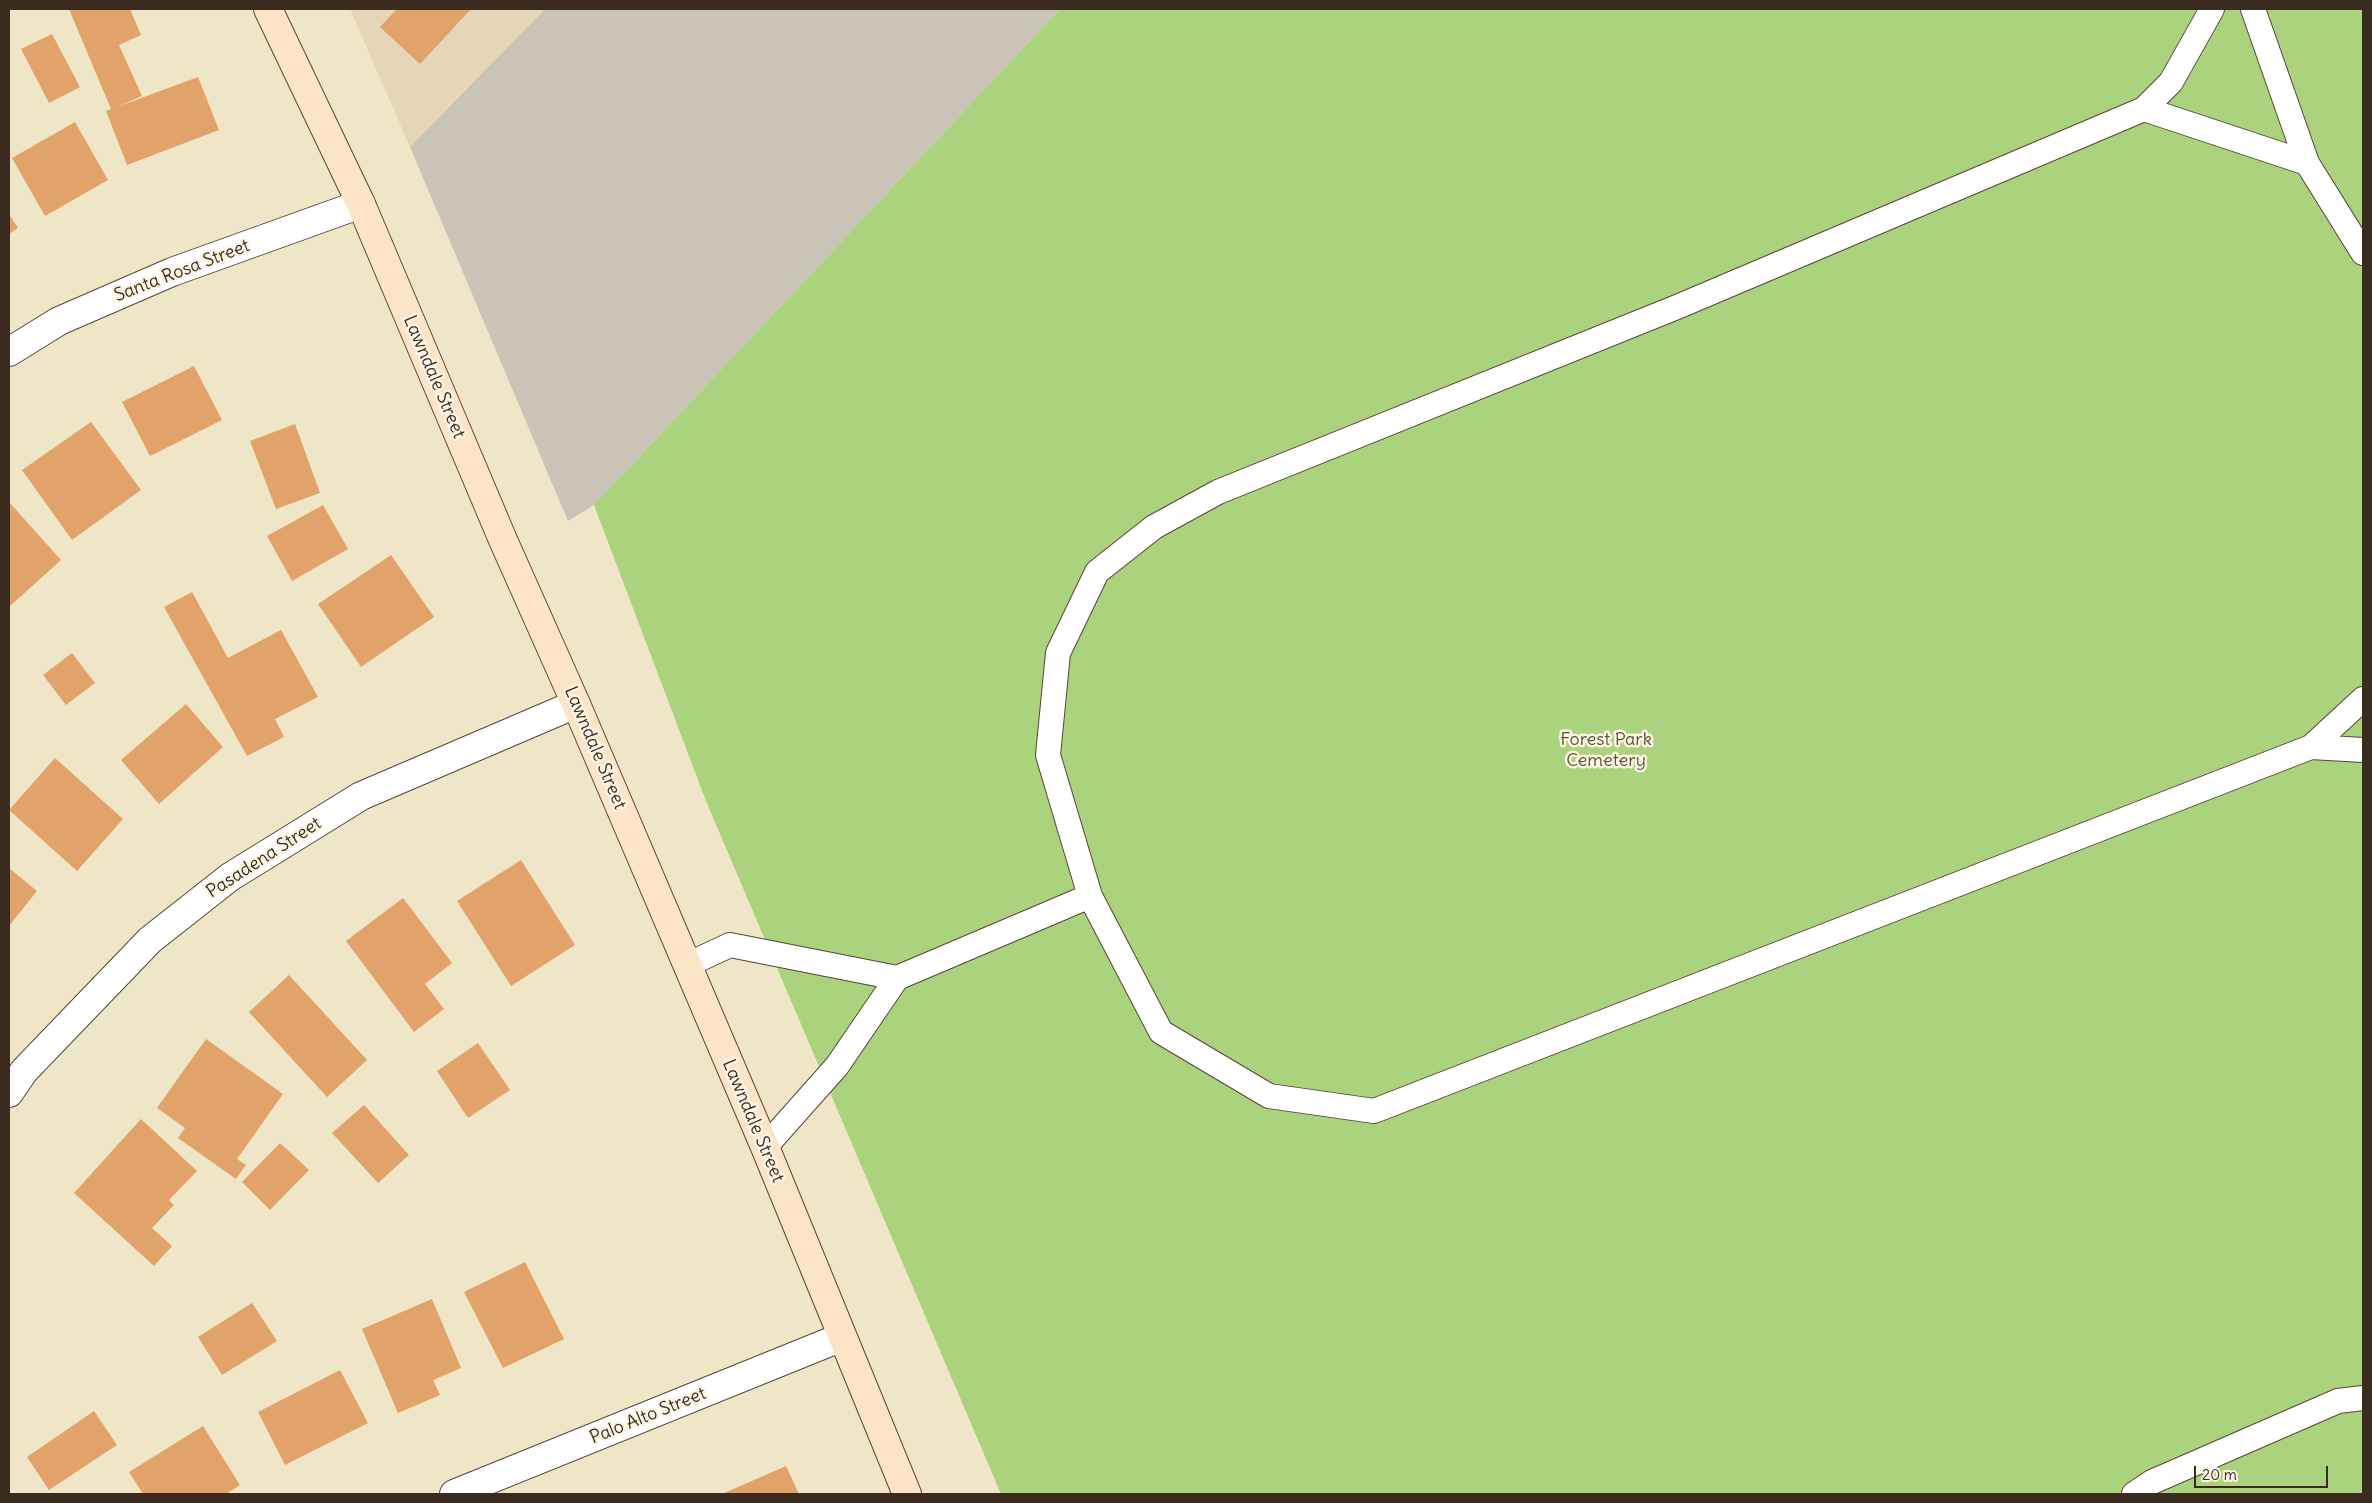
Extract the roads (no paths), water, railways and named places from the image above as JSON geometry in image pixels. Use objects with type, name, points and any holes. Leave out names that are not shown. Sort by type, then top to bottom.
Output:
[{"type":"main road","name":"Lawndale Street","points":[[268,9],[361,204],[503,540],[576,704],[765,1146],[907,1494]]},
{"type":"street","name":"Santa Rosa Street","points":[[9,352],[59,321],[172,272],[361,204]]},
{"type":"street","name":"Pasadena Street","points":[[9,1093],[24,1072],[150,940],[230,878],[361,796],[576,704]]},
{"type":"street","name":"Palo Alto Street","points":[[454,1494],[842,1336]]},
{"type":"lane","points":[[2212,9],[2172,82],[2144,110],[1677,307],[1218,492],[1154,527],[1097,572],[1058,654],[1048,755],[1090,896],[1161,1032],[1269,1096],[1374,1110],[2311,746],[2363,699]]},
{"type":"lane","points":[[2253,9],[2307,163],[2363,253]]},
{"type":"lane","points":[[2144,110],[2307,163]]},
{"type":"lane","points":[[2311,746],[2363,750]]},
{"type":"lane","points":[[765,1146],[837,1066],[897,978],[1090,896]]},
{"type":"lane","points":[[687,965],[730,945],[897,978]]},
{"type":"lane","points":[[2134,1494],[2152,1482],[2338,1401],[2363,1398]]},
{"type":"park label","name":"Forest Park Cemetery","points":[[1606,750]]}]
